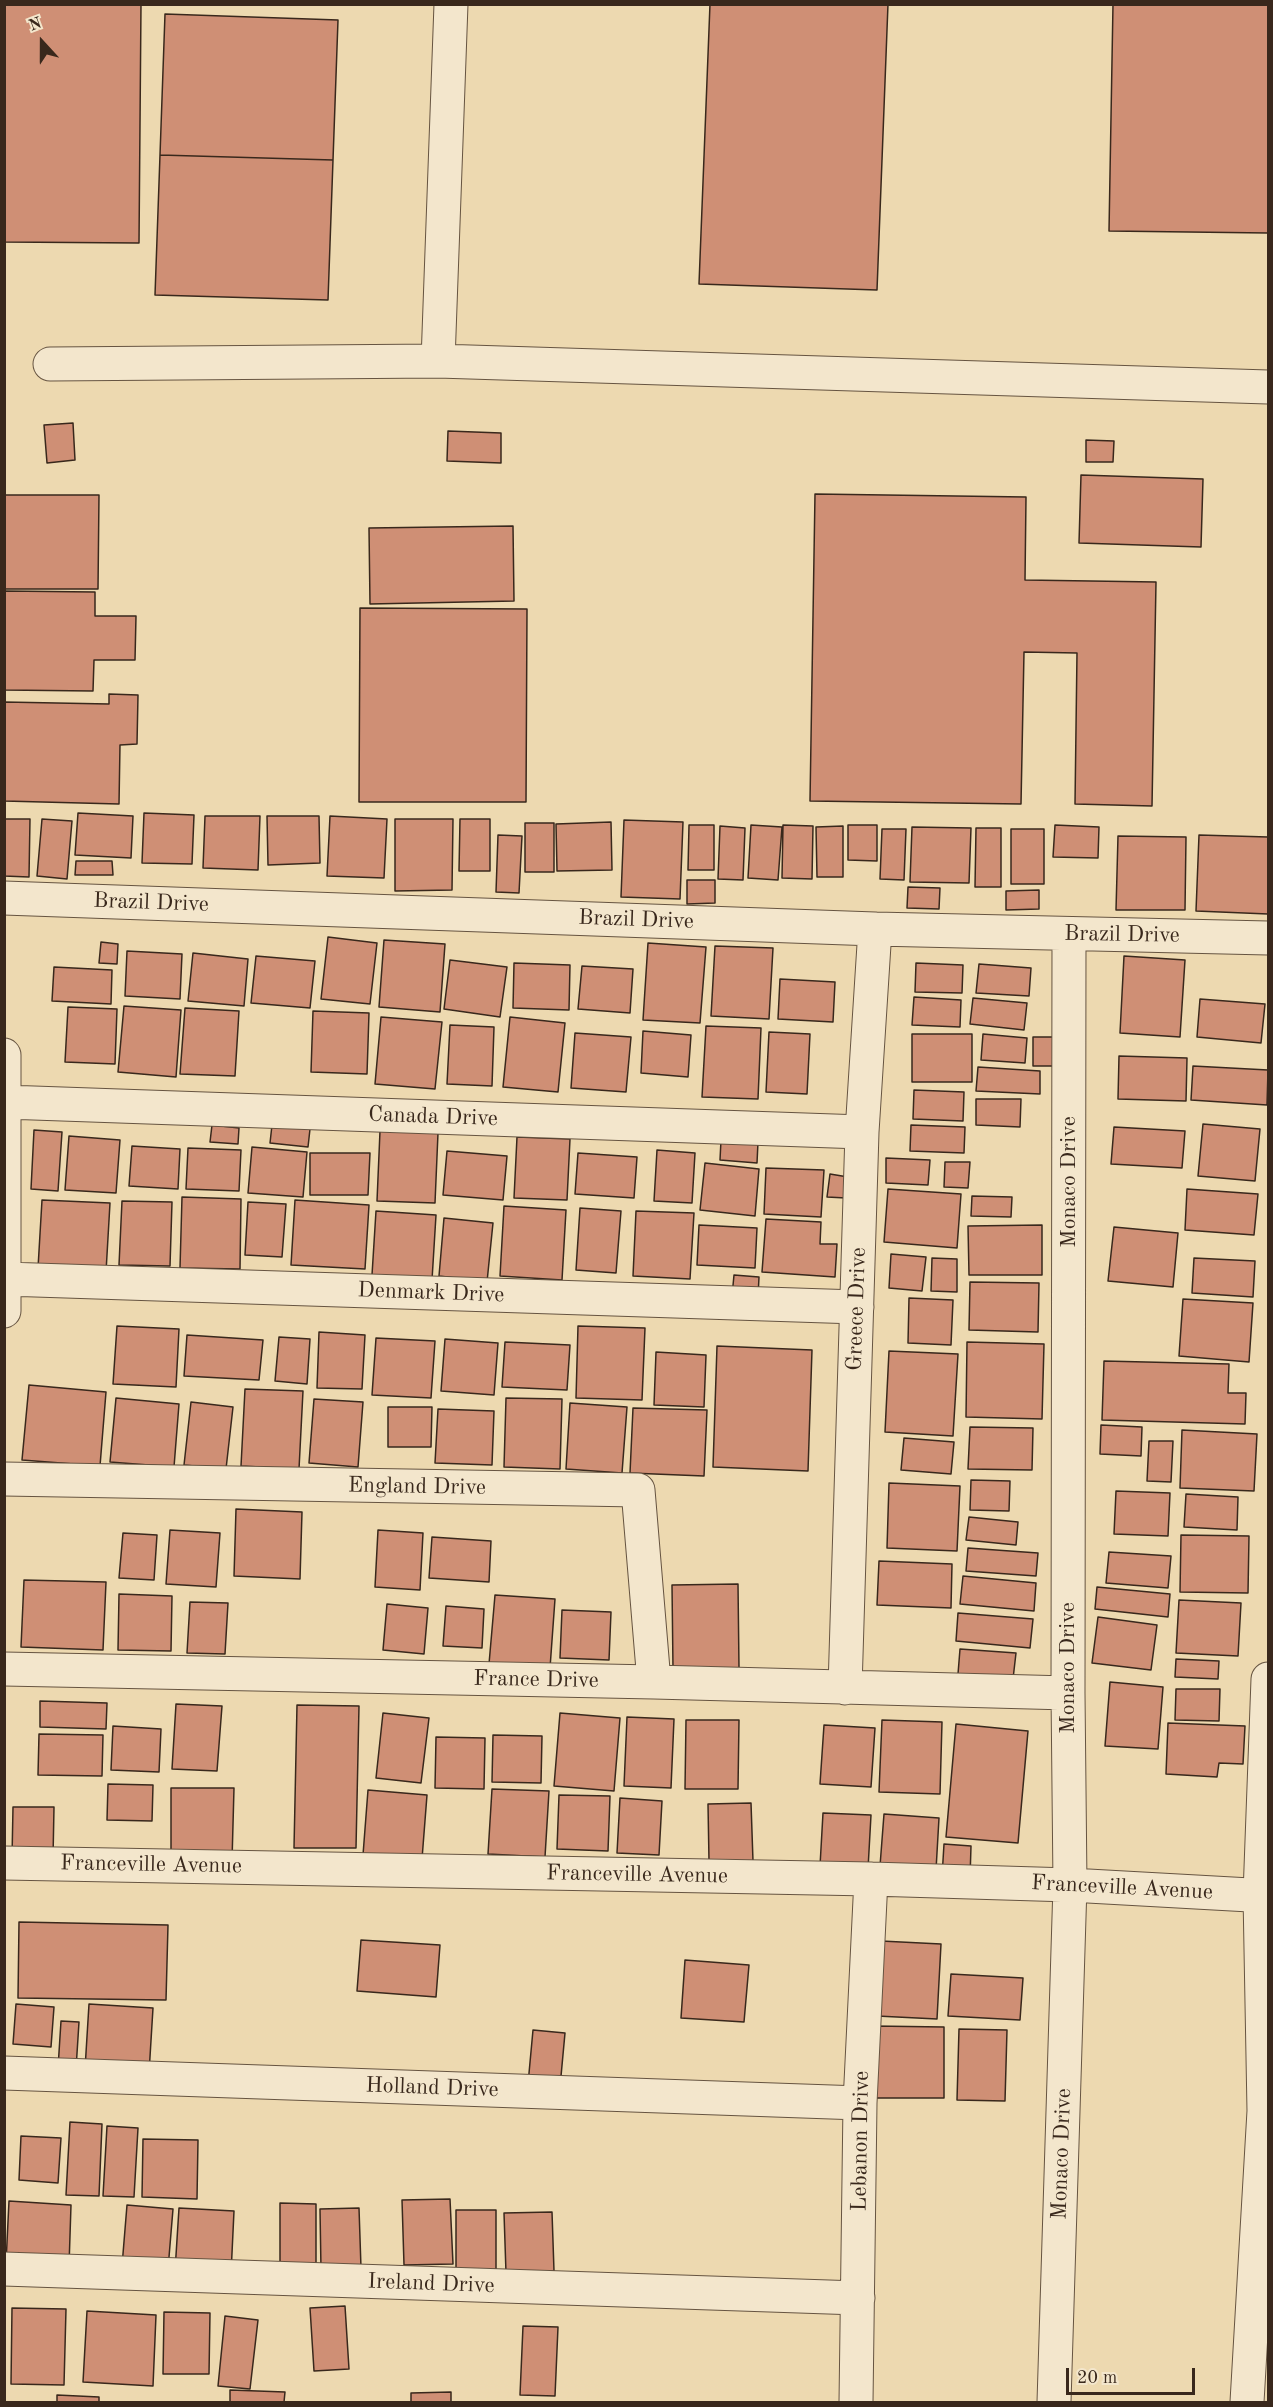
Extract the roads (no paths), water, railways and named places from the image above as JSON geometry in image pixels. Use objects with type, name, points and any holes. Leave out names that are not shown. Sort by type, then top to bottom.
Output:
[{"type":"street","points":[[438,361],[451,4]]},
{"type":"street","points":[[50,364],[438,361],[1269,387]]},
{"type":"street","name":"Brazil Drive","points":[[4,897],[875,929],[1269,938]]},
{"type":"street","name":"Greece Drive","points":[[845,1688],[862,1132],[875,929]]},
{"type":"street","name":"Monaco Drive","points":[[1054,2403],[1070,1885],[1068,1693],[1070,934]]},
{"type":"street","points":[[4,1055],[5,1295]]},
{"type":"street","name":"Canada Drive","points":[[5,1102],[862,1132]]},
{"type":"street","name":"Denmark Drive","points":[[5,1295],[857,1307]]},
{"type":"street","name":"England Drive","points":[[4,1479],[638,1490],[654,1682]]},
{"type":"street","name":"France Drive","points":[[4,1669],[1068,1693]]},
{"type":"street","points":[[1247,2403],[1266,2111],[1264,1896],[1269,1679]]},
{"type":"street","name":"Franceville Avenue","points":[[4,1863],[871,1879],[1070,1885],[1264,1896]]},
{"type":"street","name":"Lebanon Drive","points":[[856,2403],[860,2103],[871,1879]]},
{"type":"street","name":"Holland Drive","points":[[4,2073],[860,2103]]},
{"type":"street","name":"Ireland Drive","points":[[4,2269],[858,2298]]}]
